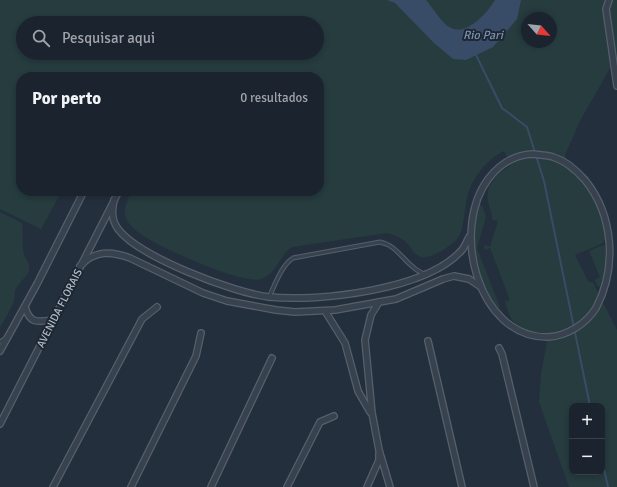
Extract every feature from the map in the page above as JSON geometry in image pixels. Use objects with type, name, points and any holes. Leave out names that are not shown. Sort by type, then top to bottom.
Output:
[{"type":"street","points":[[609,0],[606,9],[617,86]]},
{"type":"street","points":[[525,154],[532,154],[554,157],[578,172],[597,198],[606,218],[610,238],[611,258],[609,275],[605,289],[593,313],[570,331],[554,337],[542,337],[529,334],[516,328],[497,312],[486,297],[482,288],[475,272],[470,245],[472,217],[475,203],[487,181],[495,171],[514,158],[525,154]]},
{"type":"street","points":[[0,351],[25,307],[81,196]]},
{"type":"street","name":"AVENIDA FLORAIS","points":[[0,424],[116,196]]},
{"type":"street","points":[[114,200],[111,213],[118,229],[145,250],[191,273],[213,282],[244,292],[269,297],[307,298],[384,289],[414,279],[444,264],[462,249],[470,235]]},
{"type":"street","points":[[80,266],[87,259],[102,253],[120,254],[186,286],[227,301],[295,312],[335,310],[380,302],[396,298],[454,276],[469,280],[482,288]]},
{"type":"street","points":[[380,302],[371,315],[365,340],[372,414],[379,450],[390,487]]},
{"type":"street","points":[[25,307],[32,320],[38,322],[53,320]]},
{"type":"street","points":[[53,487],[142,320],[157,307]]},
{"type":"street","points":[[325,311],[345,343],[358,391],[372,414]]},
{"type":"street","points":[[131,487],[196,356],[201,333]]},
{"type":"street","points":[[428,341],[462,487]]},
{"type":"street","points":[[499,348],[502,354],[534,487]]},
{"type":"street","points":[[211,487],[272,358]]},
{"type":"street","points":[[287,487],[320,422],[334,416]]},
{"type":"street","points":[[367,487],[379,460],[379,450]]},
{"type":"lane","points":[[269,297],[289,260],[293,258],[380,242],[386,243],[392,247],[413,267],[424,274]]},
{"type":"lane","points":[[0,342],[8,337]]},
{"type":"green space","points":[[0,0],[617,0],[617,56],[580,121],[565,155],[572,172],[586,186],[597,206],[605,232],[605,240],[603,243],[575,255],[588,281],[593,283],[617,330],[617,487],[569,487],[539,402],[541,374],[548,336],[547,333],[533,332],[523,329],[512,320],[505,302],[510,300],[490,248],[485,250],[484,245],[490,247],[498,221],[492,220],[488,201],[488,190],[493,180],[510,166],[509,160],[504,151],[490,160],[474,180],[466,203],[461,232],[453,243],[442,251],[430,256],[421,257],[414,253],[404,240],[387,233],[292,247],[288,250],[271,273],[261,279],[251,279],[219,271],[182,256],[151,241],[134,229],[127,220],[125,211],[127,202],[129,196],[324,196],[324,72],[16,72],[16,196],[59,196],[41,229],[0,209]]},
{"type":"green space","points":[[480,205],[483,207],[486,217],[477,248],[500,307],[499,308],[493,302],[484,287],[475,255],[474,225],[478,207]]},
{"type":"green space","points":[[0,212],[22,223],[23,250],[29,264],[29,271],[16,288],[13,303],[0,328]]},
{"type":"green space","points":[[603,245],[605,246],[605,268],[603,279],[599,287],[595,280],[600,277],[589,251]]},
{"type":"water","name":"Rio Pari","points":[[387,0],[426,0],[444,23],[457,30],[464,29],[476,22],[495,0],[521,0],[517,19],[493,47],[466,60],[453,59],[434,43],[395,3]]},
{"type":"waterway","points":[[475,53],[502,108],[527,127],[544,181],[589,403]]},
{"type":"waterway","points":[[605,474],[608,487]]}]
